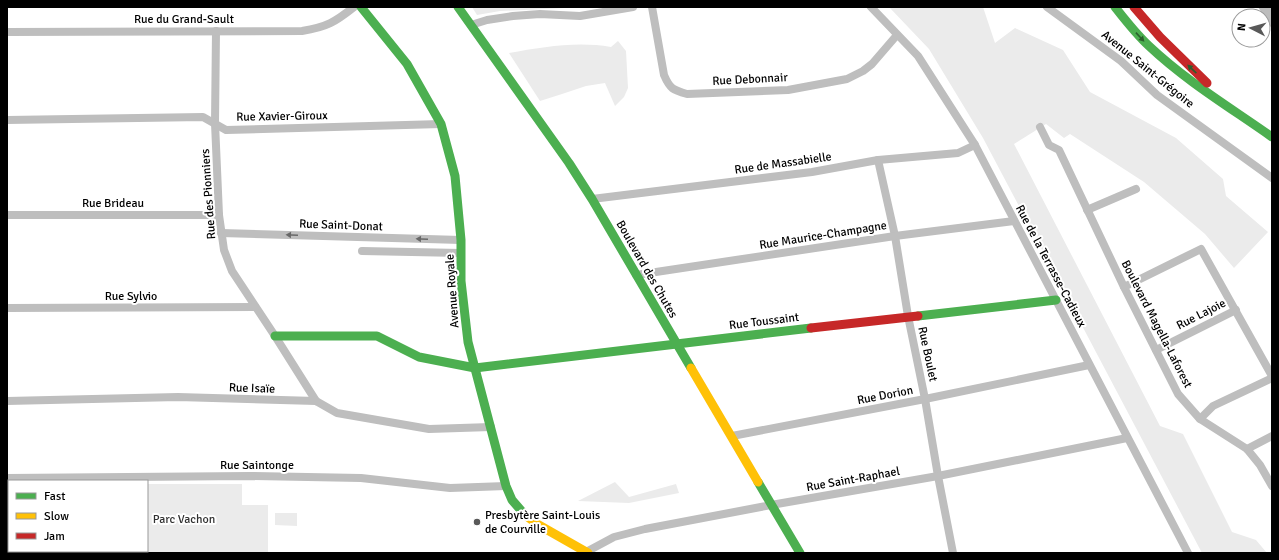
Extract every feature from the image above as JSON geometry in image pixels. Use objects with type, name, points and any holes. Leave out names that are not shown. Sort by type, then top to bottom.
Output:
[{"type":"street","name":"Rue du Grand-Sault","points":[[7,32],[302,31],[320,28],[336,21],[354,7]]},
{"type":"street","name":"Avenue Royale","points":[[361,7],[407,64],[440,124],[455,176],[461,240],[461,281],[468,342],[506,486],[512,500],[527,518],[541,528],[587,552]]},
{"type":"street","name":"Boulevard des Chutes","points":[[458,7],[569,163],[800,553]]},
{"type":"street","points":[[471,25],[487,20],[513,16],[540,14],[580,16],[633,7]]},
{"type":"street","name":"Rue Debonnair","points":[[652,7],[664,75],[668,85],[675,91],[687,94],[788,90],[847,79],[863,71],[872,64],[897,35]]},
{"type":"street","name":"Rue de la Terrasse-Cadieux","points":[[871,7],[918,56],[975,145],[1188,553]]},
{"type":"street","name":"Avenue Saint-Grégoire","points":[[1047,7],[1120,61],[1157,96],[1272,178]]},
{"type":"street","points":[[1115,7],[1140,36],[1177,71],[1241,114],[1272,137]]},
{"type":"street","points":[[1134,7],[1150,28],[1166,45],[1241,114]]},
{"type":"street","name":"Rue des Pionniers","points":[[216,31],[215,123],[219,216],[224,250],[232,271],[316,402]]},
{"type":"street","name":"Rue Xavier-Giroux","points":[[7,120],[203,117],[226,130],[440,124]]},
{"type":"street","name":"Boulevard Magella-Laforest","points":[[1040,127],[1049,145],[1059,150],[1124,287],[1178,394],[1200,419],[1247,449],[1260,465],[1272,486]]},
{"type":"street","name":"Rue de Massabielle","points":[[592,200],[812,172],[878,160],[958,153],[975,145]]},
{"type":"street","name":"Rue Boulet","points":[[878,160],[895,236],[908,316],[925,399],[952,553]]},
{"type":"street","points":[[1087,210],[1136,189]]},
{"type":"street","name":"Rue Brideau","points":[[7,215],[219,216]]},
{"type":"street","name":"Rue Maurice-Champagne","points":[[636,275],[895,236],[1014,221]]},
{"type":"street","name":"Rue Saint-Donat","points":[[221,233],[461,240]]},
{"type":"street","points":[[1124,287],[1201,249],[1272,377],[1213,406],[1200,419]]},
{"type":"street","points":[[362,251],[461,253]]},
{"type":"street","name":"Rue Toussaint","points":[[275,336],[376,336],[419,357],[475,368],[677,345],[699,341],[908,316],[1056,300]]},
{"type":"street","name":"Rue Sylvio","points":[[7,308],[255,307]]},
{"type":"street","name":"Rue Lajoie","points":[[1156,350],[1236,310]]},
{"type":"street","name":"Rue Dorion","points":[[732,436],[925,399],[1089,365]]},
{"type":"street","name":"Rue Isaïe","points":[[7,401],[178,397],[316,402],[337,413],[429,429],[491,427]]},
{"type":"street","points":[[1247,449],[1272,436]]},
{"type":"street","name":"Rue Saint-Raphael","points":[[587,552],[614,537],[645,529],[938,476],[1127,438]]},
{"type":"street","name":"Rue Saintonge","points":[[7,478],[249,476],[361,478],[450,488],[506,486]]},
{"type":"green space","points":[[472,7],[586,7],[500,11],[477,15]]},
{"type":"green space","points":[[889,7],[983,7],[995,43],[1015,28],[1063,50],[1090,92],[1176,138],[1223,179],[1226,196],[1268,232],[1234,268],[1205,234],[1144,182],[1070,134],[1064,138],[1046,124],[1014,144],[1160,426],[1183,434],[1232,532],[1256,540],[1267,553],[1202,553],[983,138],[929,49]]},
{"type":"green space","points":[[618,41],[626,51],[628,88],[624,97],[615,106],[605,83],[586,86],[540,101],[509,53],[547,47],[573,45],[598,45],[611,47]]},
{"type":"green space","points":[[615,482],[629,497],[676,484],[679,493],[629,503],[578,501]]},
{"type":"green space","name":"Parc Vachon","points":[[148,484],[242,484],[242,505],[268,505],[268,553],[35,553],[148,552]]},
{"type":"green space","points":[[275,513],[297,513],[297,526],[275,525]]},
{"type":"shaded area","points":[[1272,7],[1272,29],[1271,8],[1259,8]]},
{"type":"traffic: fast","points":[[361,7],[407,64],[441,124],[455,176],[461,240],[461,281],[468,342],[506,486],[512,500],[525,515]]},
{"type":"traffic: fast","points":[[458,7],[569,163],[592,199],[691,368]]},
{"type":"traffic: fast","points":[[1115,7],[1140,37],[1163,59],[1193,83],[1272,137]]},
{"type":"traffic: fast","points":[[918,316],[1056,300]]},
{"type":"traffic: fast","points":[[275,336],[377,336],[419,357],[475,368],[811,328]]},
{"type":"traffic: fast","points":[[758,482],[800,553]]},
{"type":"traffic: slow","points":[[691,368],[758,482]]},
{"type":"traffic: slow","points":[[525,515],[537,524],[588,553]]},
{"type":"traffic: jam","points":[[1134,7],[1160,37],[1207,83]]},
{"type":"traffic: jam","points":[[811,328],[918,316]]},
{"type":"place","name":"Presbytère Saint-Louis de Courville","points":[[477,522]]}]
